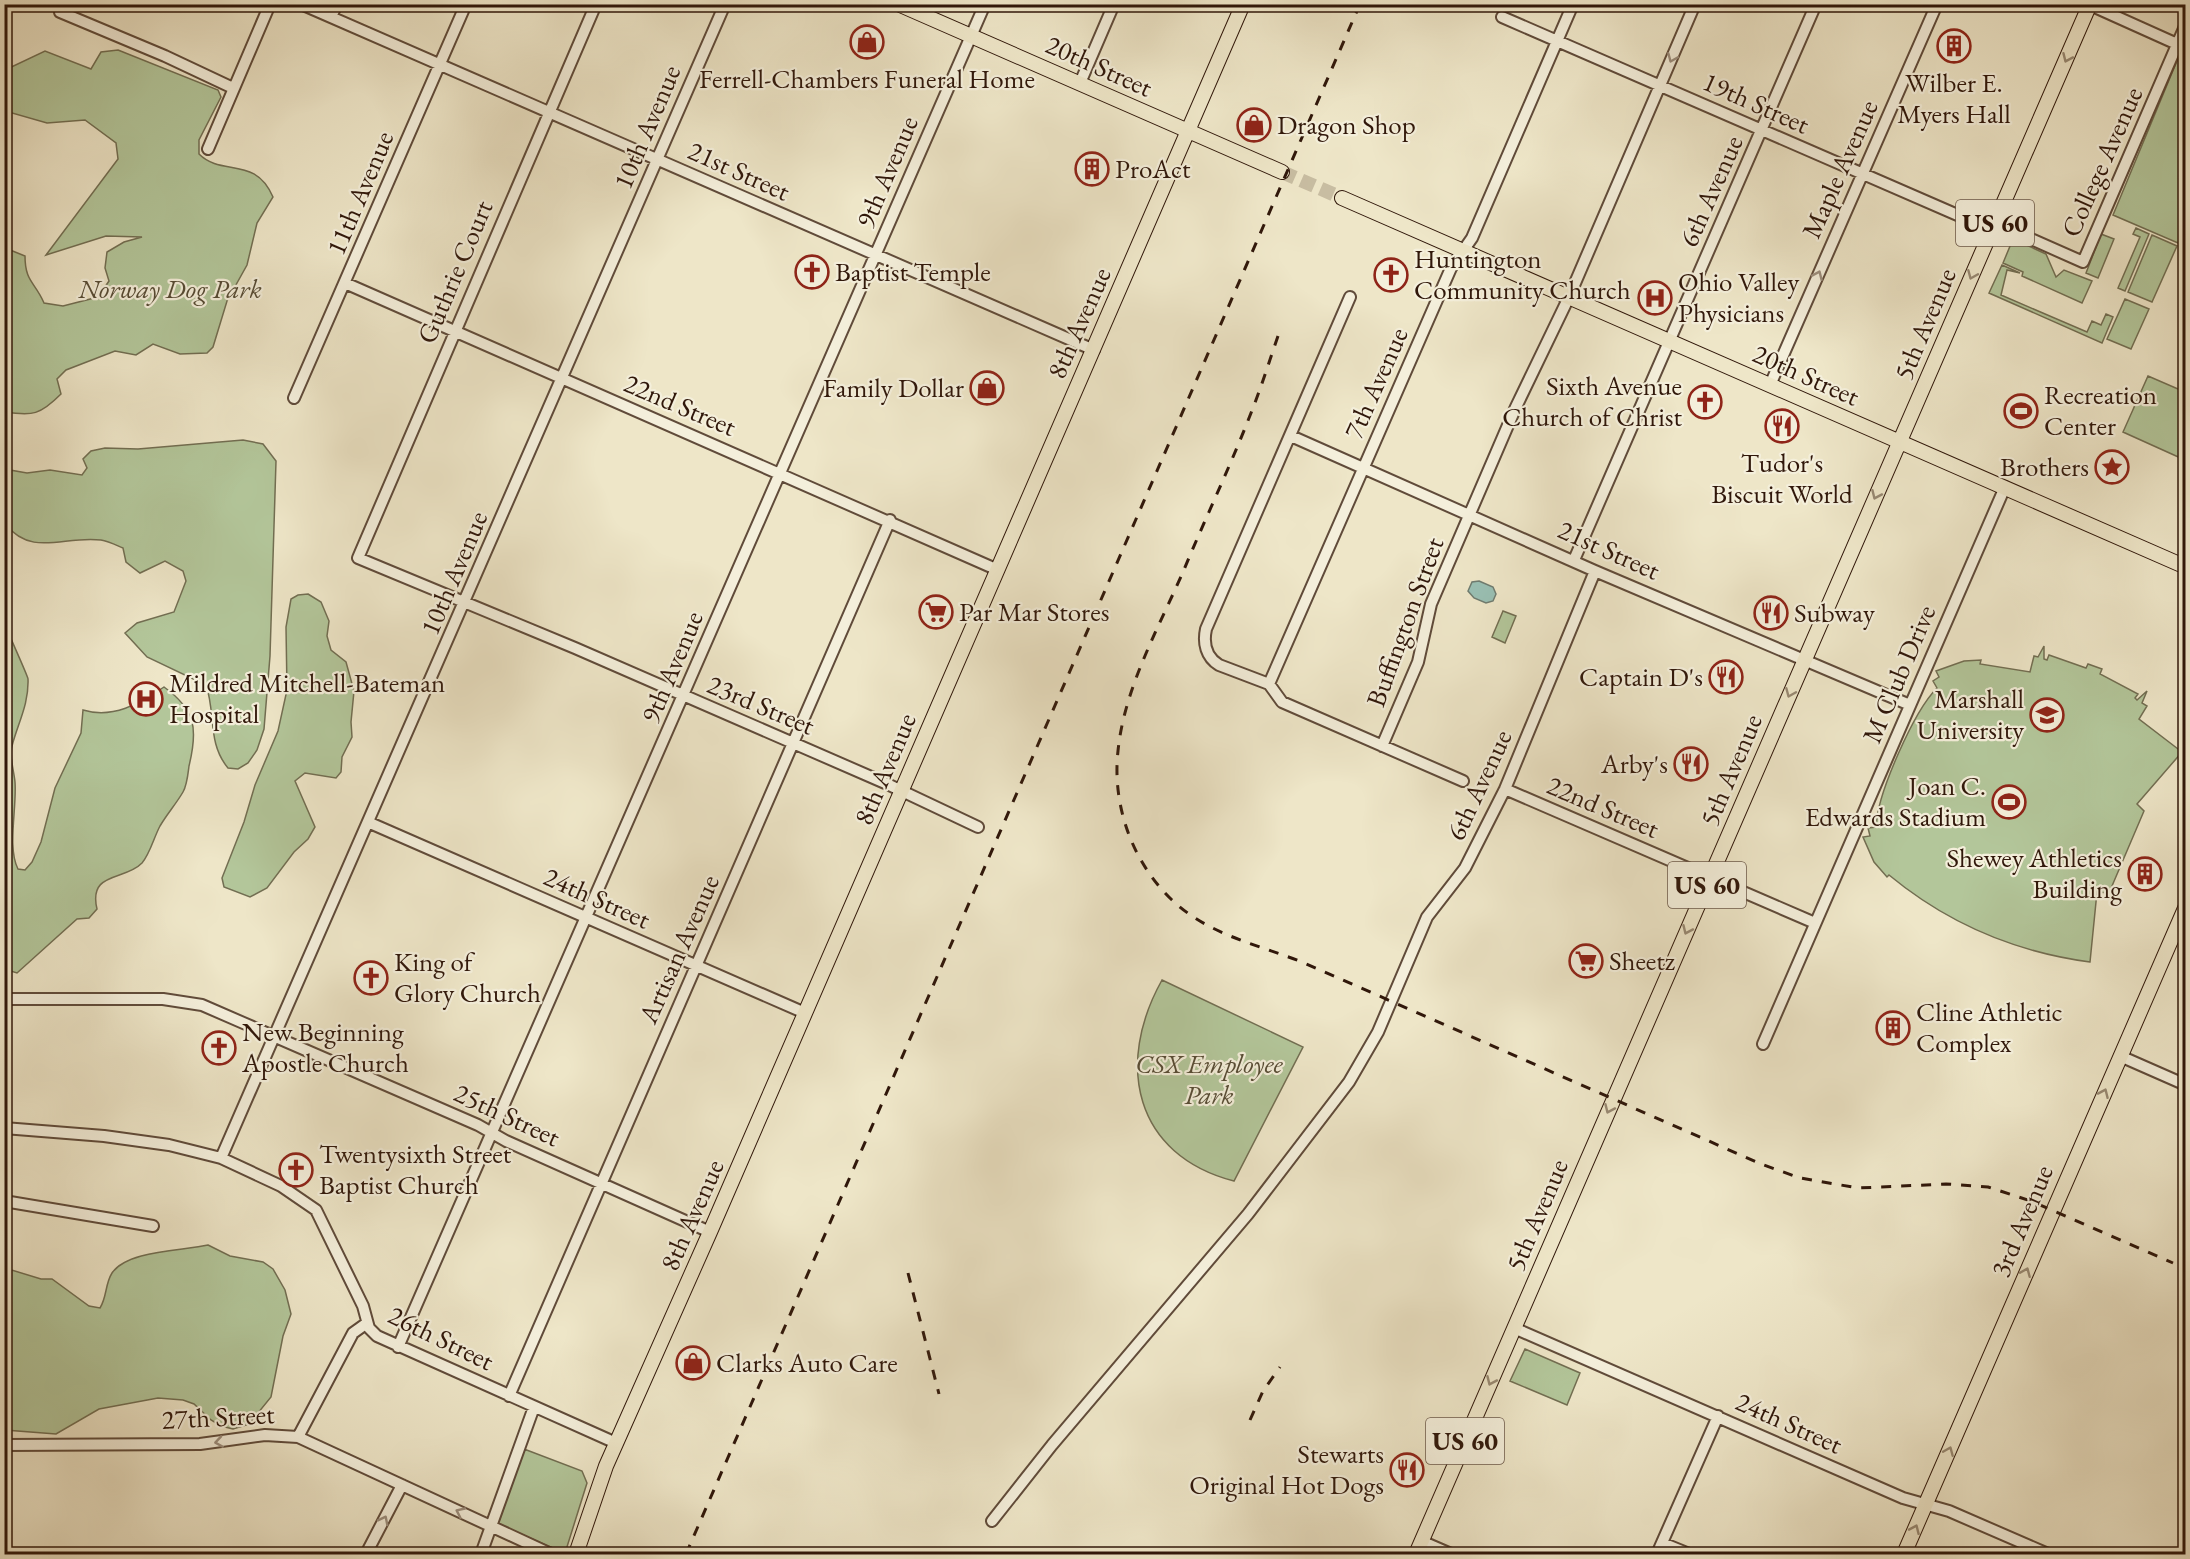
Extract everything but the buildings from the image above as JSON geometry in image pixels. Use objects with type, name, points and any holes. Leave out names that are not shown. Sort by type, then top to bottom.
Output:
[{"type":"main road","name":"20th Street","points":[[898,4],[1282,172]]},
{"type":"main road","name":"8th Avenue","points":[[576,1554],[616,1443],[1244,4]]},
{"type":"main road","name":"5th Avenue","points":[[1418,1548],[2089,5]]},
{"type":"main road","name":"20th Street","points":[[1342,198],[2186,567]]},
{"type":"main road","name":"3rd Avenue","points":[[1904,1554],[2186,906]]},
{"type":"street","points":[[60,4],[60,12],[165,56],[233,88]]},
{"type":"street","points":[[207,149],[270,4]]},
{"type":"street","name":"21st Street","points":[[301,4],[1094,350]]},
{"type":"street","points":[[331,17],[337,4]]},
{"type":"street","name":"11th Avenue","points":[[294,399],[466,4]]},
{"type":"street","name":"Guthrie Court","points":[[358,558],[596,4]]},
{"type":"street","name":"10th Avenue","points":[[221,1158],[370,823],[725,4]]},
{"type":"street","name":"9th Avenue","points":[[398,1347],[985,4]]},
{"type":"street","points":[[1080,83],[1114,4]]},
{"type":"street","name":"7th Avenue","points":[[1269,684],[1451,268],[1472,238],[1573,4]]},
{"type":"street","name":"Buffington Street","points":[[1382,746],[1418,662],[1431,604],[1515,409],[1569,297],[1695,4]]},
{"type":"street","name":"6th Avenue","points":[[1574,560],[1816,4]]},
{"type":"street","name":"Maple Avenue","points":[[1770,385],[1937,4]]},
{"type":"street","points":[[2089,5],[2177,44]]},
{"type":"street","name":"19th Street","points":[[1502,17],[1863,174],[1993,227]]},
{"type":"street","name":"College Avenue","points":[[1993,227],[2083,262],[2186,24]]},
{"type":"street","name":"22nd Street","points":[[345,283],[890,520],[998,570]]},
{"type":"street","points":[[1350,297],[1206,629],[1206,650],[1213,662],[1269,684],[1282,702],[1462,781]]},
{"type":"street","name":"21st Street","points":[[1291,436],[1595,571],[1910,705]]},
{"type":"street","name":"M Club Drive","points":[[1763,1044],[2004,487]]},
{"type":"street","name":"Artisan Avenue","points":[[509,1396],[890,520]]},
{"type":"street","name":"23rd Street","points":[[358,558],[465,603],[478,606],[793,743],[978,827]]},
{"type":"street","name":"6th Avenue","points":[[992,1521],[1052,1445],[1281,1173],[1349,1082],[1388,1010],[1427,917],[1465,868],[1505,789],[1595,571]]},
{"type":"street","name":"22nd Street","points":[[1505,789],[1815,924]]},
{"type":"street","name":"24th Street","points":[[370,823],[805,1013]]},
{"type":"street","name":"25th Street","points":[[4,999],[178,1000],[202,1005],[710,1232]]},
{"type":"street","points":[[2120,1056],[2186,1085]]},
{"type":"street","name":"26th Street","points":[[4,1128],[141,1140],[221,1158],[281,1186],[308,1202],[321,1213],[363,1306],[367,1323],[376,1336],[616,1443]]},
{"type":"street","points":[[4,1201],[153,1226]]},
{"type":"street","points":[[298,1437],[353,1333],[367,1323]]},
{"type":"street","name":"24th Street","points":[[1514,1328],[1903,1498],[1949,1511],[2048,1554]]},
{"type":"street","points":[[480,1554],[534,1407]]},
{"type":"street","points":[[1657,1554],[1718,1416]]},
{"type":"street","name":"27th Street","points":[[4,1445],[200,1444],[265,1435],[298,1437],[551,1554]]},
{"type":"street","points":[[366,1554],[402,1485]]},
{"type":"street","points":[[1662,1542],[1689,1554]]},
{"type":"street","points":[[1418,1548],[1451,1554]]},
{"type":"green space","name":"Norway Dog Park","points":[[118,50],[218,90],[221,97],[199,140],[199,154],[218,165],[238,168],[257,176],[266,184],[273,197],[257,223],[247,265],[227,301],[213,347],[207,353],[180,354],[153,344],[136,355],[115,351],[66,370],[57,379],[61,394],[41,410],[29,414],[5,412],[5,255],[10,250],[25,256],[29,277],[44,303],[63,306],[98,297],[109,281],[105,268],[107,252],[124,242],[142,237],[106,236],[46,255],[118,159],[116,143],[85,120],[47,123],[5,111],[5,70],[45,51],[91,69],[101,52]]},
{"type":"green space","points":[[2179,56],[2186,59],[2186,225],[2178,243],[2113,215]]},
{"type":"green space","points":[[2136,228],[2149,234],[2125,291],[2118,288],[2140,237],[2133,234]]},
{"type":"green space","points":[[2101,234],[2114,239],[2098,278],[2086,273]]},
{"type":"green space","points":[[2152,235],[2177,246],[2152,302],[2128,292]]},
{"type":"green space","points":[[2013,239],[2046,254],[2056,277],[2064,270],[2092,281],[2082,303],[2022,276],[2023,272],[2003,263]]},
{"type":"green space","points":[[2002,265],[2020,273],[2007,270],[2001,295],[2087,332],[2092,321],[2101,325],[2106,314],[2113,317],[2102,343],[1989,293]]},
{"type":"green space","points":[[2125,299],[2149,309],[2131,349],[2107,339]]},
{"type":"green space","points":[[2148,376],[2185,392],[2185,460],[2123,432]]},
{"type":"green space","points":[[243,440],[263,444],[276,461],[270,656],[264,729],[257,750],[248,763],[238,769],[228,768],[217,748],[206,685],[147,657],[125,633],[137,623],[174,612],[186,581],[183,571],[165,561],[140,573],[126,562],[123,548],[104,541],[87,539],[38,543],[16,534],[5,524],[4,469],[27,473],[50,470],[82,475],[87,468],[83,459],[91,451],[105,448],[138,449]]},
{"type":"green space","points":[[308,594],[321,602],[329,621],[327,636],[331,650],[346,662],[354,691],[352,737],[342,757],[341,772],[336,778],[305,773],[295,781],[315,827],[308,839],[294,852],[267,888],[250,897],[224,887],[222,878],[244,822],[255,785],[278,731],[287,690],[286,627],[291,599],[298,595]]},
{"type":"green space","points":[[1503,611],[1516,616],[1505,643],[1492,637]]},
{"type":"green space","points":[[5,624],[28,679],[25,705],[11,750],[15,782],[13,850],[18,869],[25,870],[32,862],[41,842],[55,788],[81,733],[83,710],[105,713],[115,711],[135,704],[164,687],[183,704],[192,721],[193,731],[192,753],[184,789],[160,826],[145,859],[135,869],[103,882],[98,888],[96,897],[97,909],[89,918],[77,919],[17,973],[4,969]]},
{"type":"green space","name":"Joan C. Edwards Stadium","points":[[2044,646],[2044,659],[2047,660],[2049,655],[2086,668],[2088,664],[2102,669],[2100,674],[2138,694],[2135,698],[2137,700],[2147,691],[2142,703],[2147,706],[2139,719],[2182,752],[2137,804],[2144,811],[2109,893],[2097,892],[2090,962],[2035,951],[2009,943],[1958,921],[1911,892],[1889,875],[1887,877],[1874,862],[1863,837],[1870,836],[1868,828],[1876,827],[1883,795],[1898,754],[1918,715],[1937,688],[1933,681],[1939,677],[1936,671],[1964,661],[1981,660],[1980,664],[2030,672],[2034,656],[2038,657]]},
{"type":"green space","name":"CSX Employee Park","points":[[1162,980],[1303,1047],[1234,1181],[1200,1168],[1174,1150],[1155,1128],[1143,1102],[1138,1074],[1139,1043],[1147,1012]]},
{"type":"green space","points":[[208,1245],[230,1256],[263,1262],[273,1269],[285,1290],[291,1314],[283,1336],[271,1397],[249,1424],[233,1429],[221,1426],[194,1404],[183,1400],[158,1398],[99,1409],[56,1434],[5,1430],[5,1268],[41,1279],[52,1279],[89,1306],[100,1308],[110,1277],[119,1265],[142,1256]]},
{"type":"green space","points":[[1525,1349],[1580,1373],[1567,1405],[1510,1381]]},
{"type":"green space","points":[[524,1449],[582,1471],[587,1483],[566,1550],[562,1552],[498,1524]]},
{"type":"water","points":[[1479,581],[1493,587],[1496,594],[1493,601],[1486,603],[1474,598],[1468,591],[1472,582]]},
{"type":"tunnel","points":[[1282,172],[1342,198]]},
{"type":"railway","points":[[686,1554],[1360,4]]},
{"type":"railway","points":[[1278,336],[1243,433],[1143,660],[1121,728],[1117,771],[1122,812],[1136,850],[1146,868],[1172,900],[1186,912],[1217,930],[1302,962],[1761,1164],[1800,1178],[1858,1188],[1946,1184],[1988,1187],[2031,1201],[2173,1263]]},
{"type":"railway","points":[[908,1273],[939,1394]]},
{"type":"railway","points":[[1250,1420],[1263,1391],[1280,1367]]},
{"type":"place","name":"Ferrell-Chambers Funeral Home","points":[[867,42]]},
{"type":"place","name":"Wilber E. Myers Hall","points":[[1954,46]]},
{"type":"place","name":"Dragon Shop","points":[[1254,125]]},
{"type":"place","name":"ProAct","points":[[1092,169]]},
{"type":"place","name":"Baptist Temple","points":[[812,272]]},
{"type":"place","name":"Huntington Community Church","points":[[1391,275]]},
{"type":"place","name":"Ohio Valley Physicians","points":[[1655,298]]},
{"type":"place","name":"Family Dollar","points":[[987,388]]},
{"type":"place","name":"Sixth Avenue Church of Christ","points":[[1705,402]]},
{"type":"place","name":"Recreation Center","points":[[2021,411]]},
{"type":"place","name":"Tudor's Biscuit World","points":[[1782,426]]},
{"type":"place","name":"Brothers","points":[[2112,467]]},
{"type":"place","name":"Par Mar Stores","points":[[936,612]]},
{"type":"place","name":"Subway","points":[[1771,613]]},
{"type":"place","name":"Captain D's","points":[[1726,677]]},
{"type":"place","name":"Mildred Mitchell-Bateman Hospital","points":[[146,699]]},
{"type":"place","name":"Marshall University","points":[[2047,715]]},
{"type":"place","name":"Arby's","points":[[1691,764]]},
{"type":"place","name":"Joan C. Edwards Stadium","points":[[2009,802]]},
{"type":"place","name":"Shewey Athletics Building","points":[[2145,874]]},
{"type":"place","name":"Sheetz","points":[[1586,961]]},
{"type":"place","name":"King of Glory Church","points":[[371,978]]},
{"type":"place","name":"Cline Athletic Complex","points":[[1893,1028]]},
{"type":"place","name":"New Beginning Apostle Church","points":[[219,1048]]},
{"type":"place","name":"Twentysixth Street Baptist Church","points":[[296,1170]]},
{"type":"place","name":"Clarks Auto Care","points":[[693,1363]]},
{"type":"place","name":"Stewarts Original Hot Dogs","points":[[1407,1470]]}]
